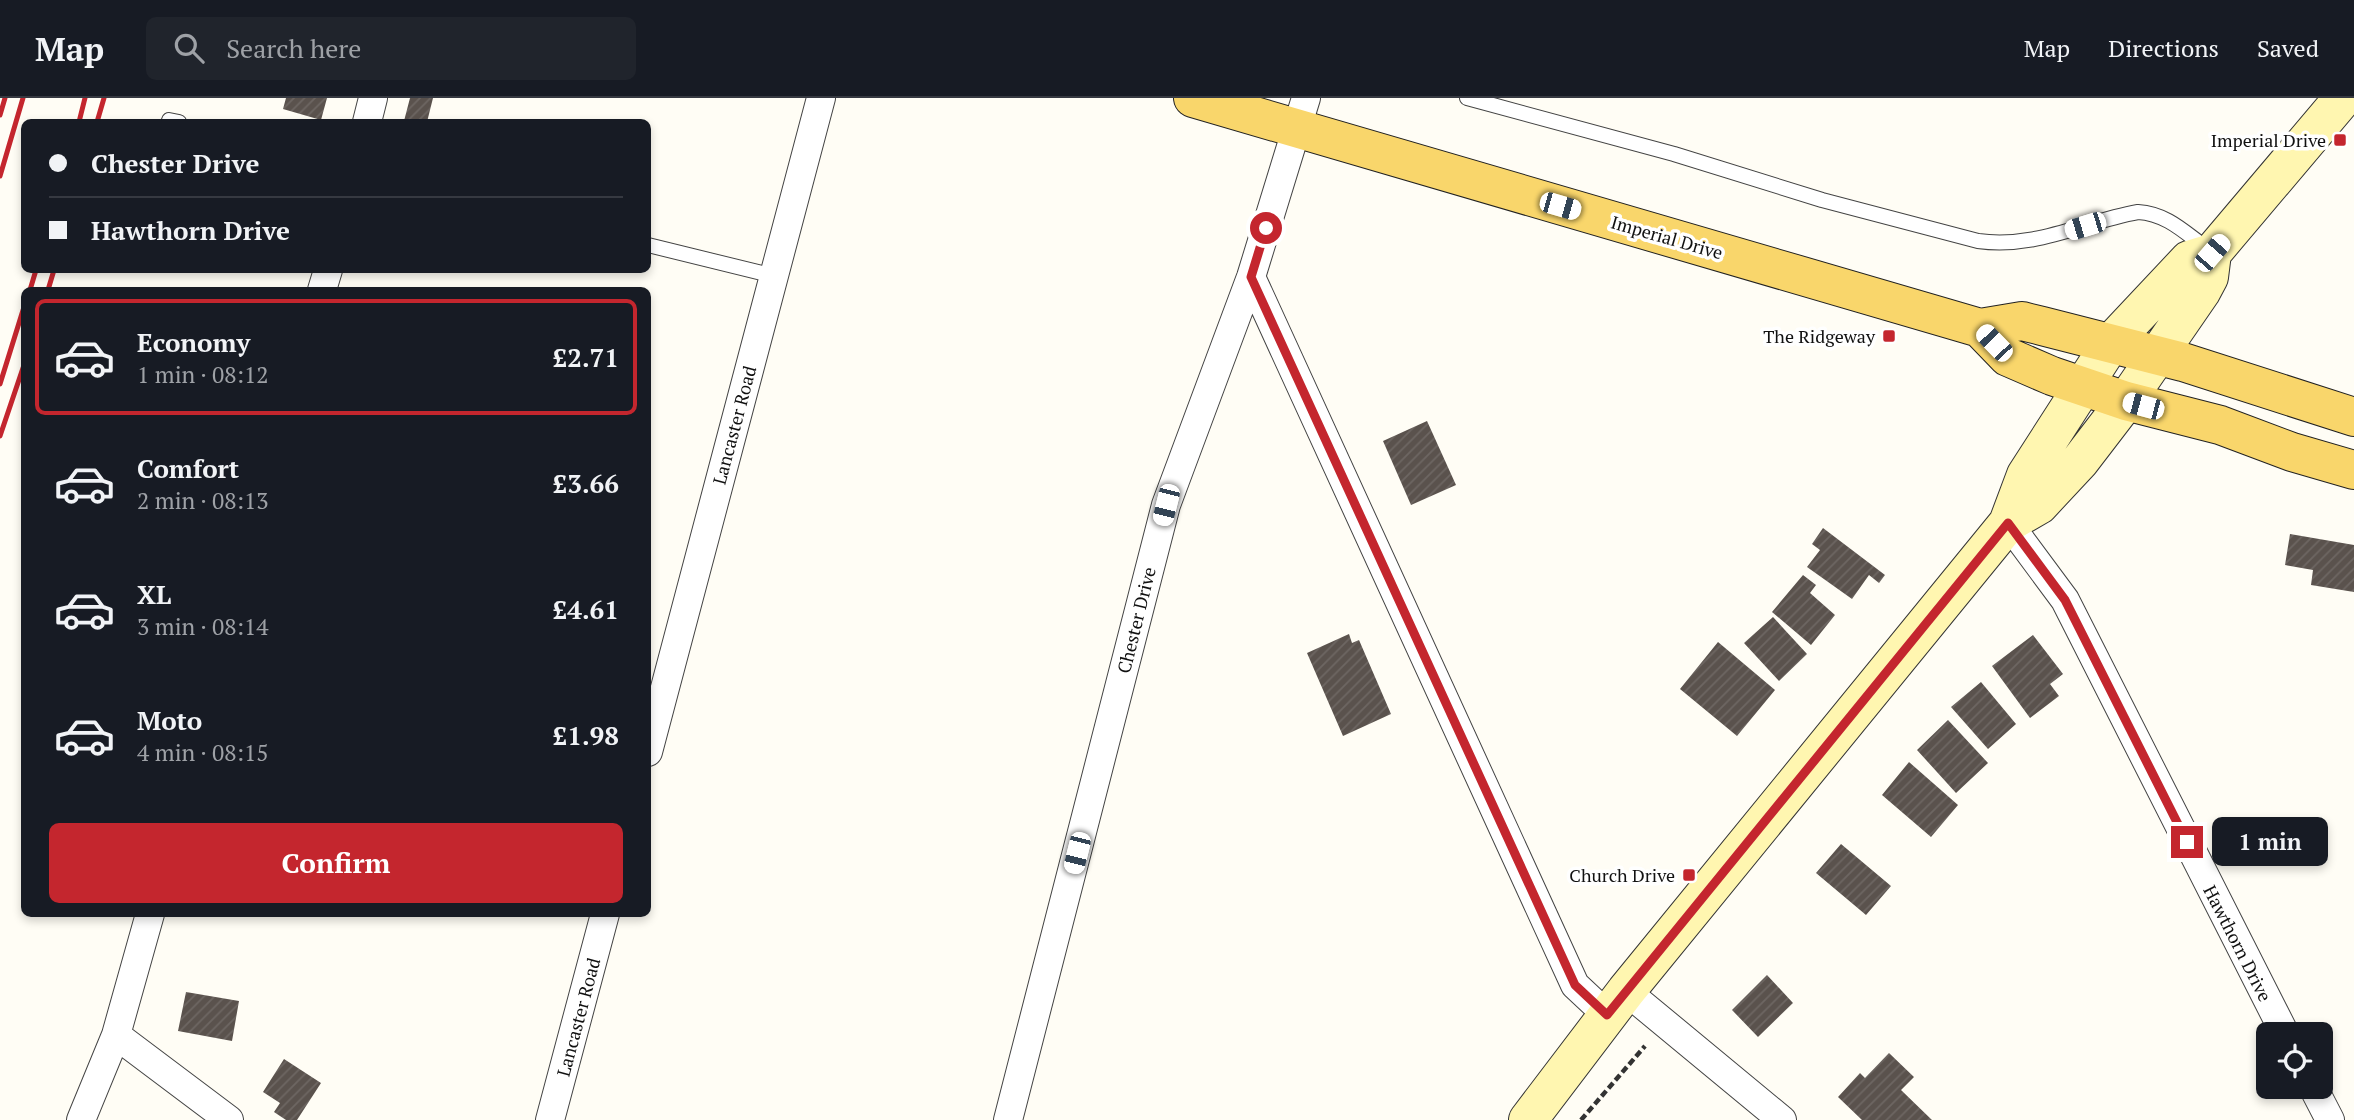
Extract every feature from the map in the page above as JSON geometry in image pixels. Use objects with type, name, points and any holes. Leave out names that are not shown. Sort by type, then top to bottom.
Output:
[{"type":"main road","name":"Imperial Drive","points":[[1193,98],[1302,114],[1980,328],[2022,321],[2158,356],[2354,417]]},
{"type":"main road","points":[[1980,328],[2008,358],[2082,387],[2220,425],[2292,452],[2354,470]]},
{"type":"street","points":[[368,119],[373,98]]},
{"type":"street","name":"Lancaster Road","points":[[651,741],[821,98]]},
{"type":"street","points":[[1528,1120],[1616,1003],[2008,523],[2026,475],[2111,343],[2189,260],[2212,253],[2343,98]]},
{"type":"street","name":"Chester Drive","points":[[1008,1120],[1166,505],[1251,277],[1302,114]]},
{"type":"street","points":[[2008,523],[2039,505],[2080,461],[2126,401],[2209,277],[2212,253]]},
{"type":"street","points":[[1251,277],[1575,985],[1664,1024],[1782,1120]]},
{"type":"street","name":"Hawthorn Drive","points":[[2008,523],[2065,600],[2279,1022]]},
{"type":"street","points":[[81,1120],[116,1035],[149,917]]},
{"type":"street","name":"Lancaster Road","points":[[550,1120],[604,917]]},
{"type":"street","points":[[116,1035],[229,1120]]},
{"type":"street","points":[[2319,1099],[2330,1120]]},
{"type":"lane","points":[[1466,98],[1674,154],[1822,200],[1978,241],[2023,243],[2138,212],[2155,213],[2165,218],[2212,253]]},
{"type":"lane","points":[[651,246],[774,276]]},
{"type":"path","points":[[1581,1120],[1664,1024]]},
{"type":"path","points":[[1586,1113],[1590,1120]]},
{"type":"building","points":[[286,98],[327,98],[321,119],[283,109]]},
{"type":"building","points":[[410,98],[433,98],[428,119],[405,119]]},
{"type":"building","points":[[1427,421],[1456,485],[1411,505],[1383,441]]},
{"type":"building","points":[[1823,528],[1885,575],[1879,583],[1869,575],[1852,599],[1807,567],[1820,550],[1812,544]]},
{"type":"building","points":[[2290,534],[2354,545],[2354,592],[2311,585],[2313,570],[2285,565]]},
{"type":"building","points":[[1803,575],[1816,585],[1810,593],[1835,615],[1811,645],[1772,612]]},
{"type":"building","points":[[1773,617],[1807,654],[1779,681],[1744,643]]},
{"type":"building","points":[[1349,634],[1352,643],[1359,640],[1391,714],[1343,736],[1307,653]]},
{"type":"building","points":[[2033,635],[2063,674],[2050,684],[2059,696],[2030,718],[1992,666]]},
{"type":"building","points":[[1718,642],[1775,690],[1737,736],[1680,689]]},
{"type":"building","points":[[1981,682],[2016,724],[1988,749],[1951,707]]},
{"type":"building","points":[[1948,720],[1988,763],[1956,793],[1917,750]]},
{"type":"building","points":[[1909,762],[1958,805],[1931,837],[1882,795]]},
{"type":"building","points":[[1841,844],[1891,886],[1866,915],[1816,873]]},
{"type":"building","points":[[1767,975],[1793,1003],[1758,1037],[1732,1010]]},
{"type":"building","points":[[186,992],[239,1001],[232,1041],[178,1031]]},
{"type":"building","points":[[1889,1053],[1914,1077],[1901,1090],[1932,1120],[1862,1120],[1838,1097],[1860,1073],[1865,1078]]},
{"type":"building","points":[[284,1059],[321,1083],[297,1120],[286,1120],[274,1112],[280,1103],[263,1092]]},
{"type":"railway","points":[[0,115],[5,98]]},
{"type":"railway","points":[[0,176],[23,98]]},
{"type":"railway","points":[[80,119],[85,98]]},
{"type":"railway","points":[[98,119],[104,98]]},
{"type":"railway","points":[[31,287],[35,273]]},
{"type":"railway","points":[[49,287],[53,273]]},
{"type":"railway","points":[[0,384],[21,317]]},
{"type":"railway","points":[[0,436],[21,374]]},
{"type":"place","name":"Imperial Drive","points":[[2340,140]]},
{"type":"place","name":"The Ridgeway","points":[[1889,336]]},
{"type":"place","name":"Church Drive","points":[[1689,875]]},
{"type":"route","points":[[1266,228],[1251,277],[1575,985],[1607,1015],[2008,523],[2065,600],[2187,842]]}]
